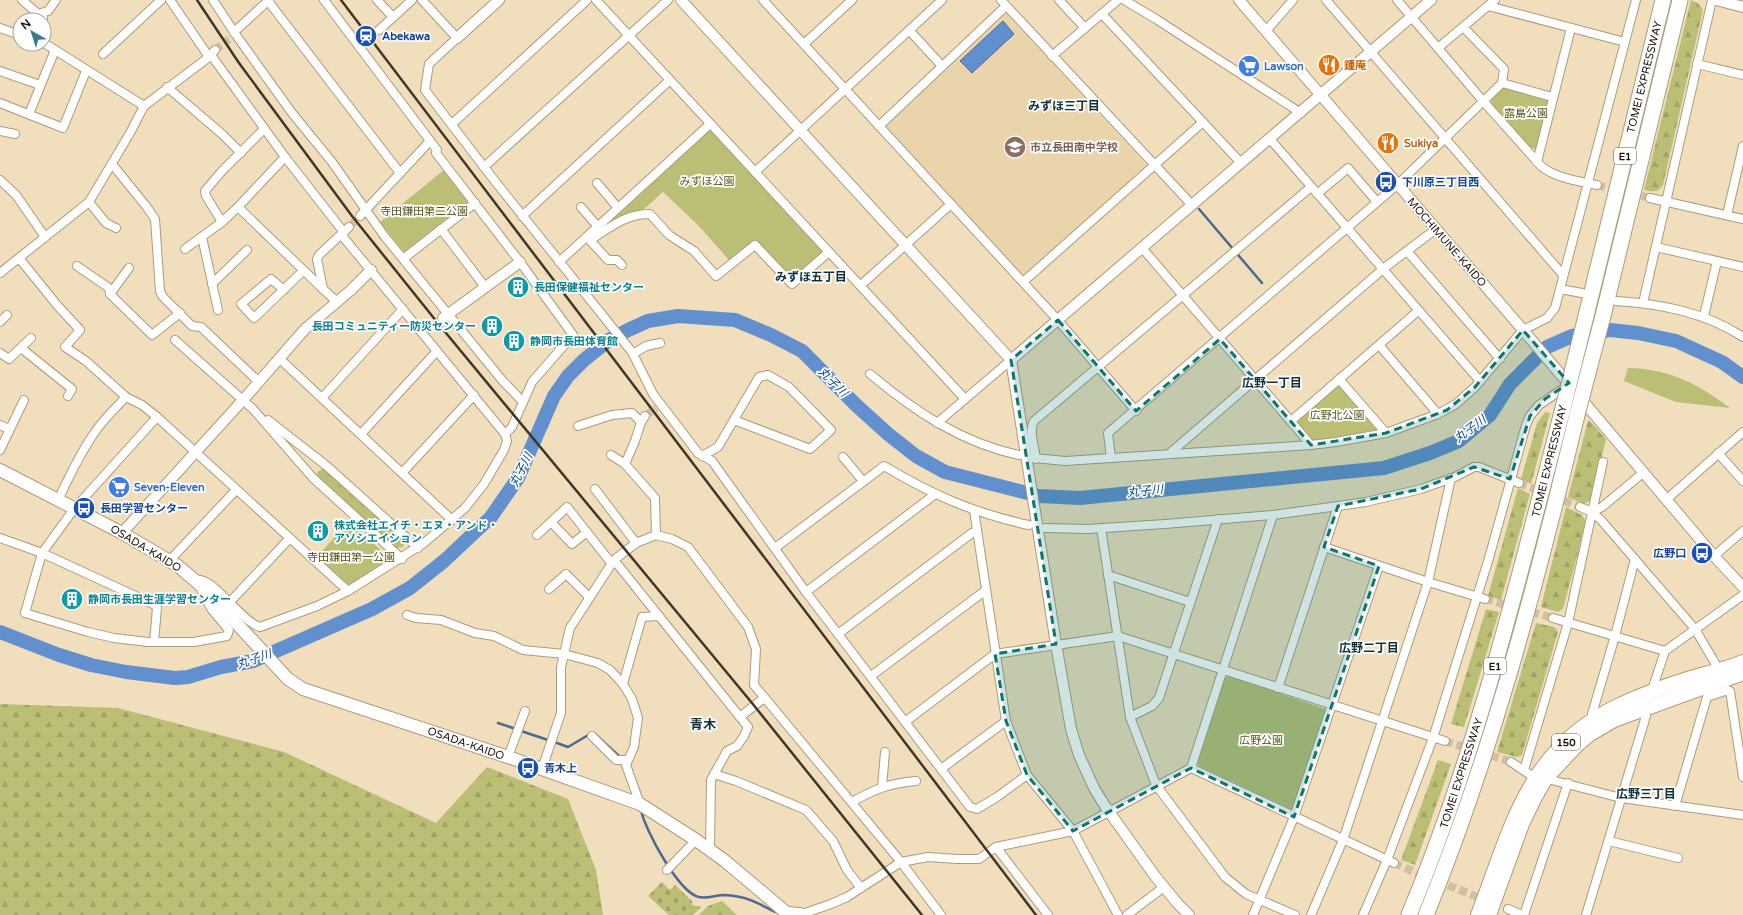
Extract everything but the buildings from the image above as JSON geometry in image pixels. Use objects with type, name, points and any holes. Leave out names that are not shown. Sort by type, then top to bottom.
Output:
[{"type":"highway","name":"TOMEI EXPRESSWAY","points":[[1409,915],[1426,874],[1452,800],[1490,684],[1513,603],[1587,312],[1663,0]]},
{"type":"highway","name":"TOMEI EXPRESSWAY","points":[[1426,915],[1463,820],[1529,608],[1604,312],[1680,0]]},
{"type":"highway","name":"150","points":[[1478,915],[1514,818],[1526,792],[1536,775],[1558,748],[1593,719],[1624,703],[1743,662]]},
{"type":"highway","name":"150","points":[[1490,915],[1522,824],[1536,775],[1595,731],[1614,720],[1743,673]]},
{"type":"main road","name":"OSADA-KAIDO","points":[[0,470],[122,533],[170,560],[196,580],[279,670],[288,679],[303,689],[542,768],[640,804],[710,850],[786,913]]},
{"type":"street","points":[[22,0],[35,12]]},
{"type":"street","points":[[47,12],[56,0]]},
{"type":"street","points":[[103,54],[161,0]]},
{"type":"street","points":[[157,417],[74,509],[42,553],[25,613],[88,632],[114,638],[154,642],[194,642],[227,636],[229,630],[212,610],[196,580],[203,580],[250,622],[260,627],[317,606],[348,592],[418,548],[466,508],[504,450],[507,441],[506,434],[437,352],[342,234],[342,230],[264,129],[211,54],[170,0]]},
{"type":"street","points":[[213,0],[233,35],[292,113],[332,162],[367,209],[385,237],[403,258],[446,316],[522,401]]},
{"type":"street","points":[[324,0],[437,150],[436,153],[520,262],[573,335],[532,382],[522,401],[512,427],[506,434]]},
{"type":"street","points":[[377,0],[393,17]]},
{"type":"street","points":[[379,30],[412,0]]},
{"type":"street","points":[[422,0],[457,38]]},
{"type":"street","points":[[499,0],[429,64],[425,90],[522,216],[632,353],[658,406],[698,453],[712,461],[806,592],[970,807],[977,809],[997,798],[1027,775]]},
{"type":"street","points":[[452,124],[587,0]]},
{"type":"street","points":[[596,0],[965,399]]},
{"type":"street","points":[[484,167],[668,0]]},
{"type":"street","points":[[681,0],[1011,360],[1056,644],[1071,730],[1079,755],[1094,788],[1109,812],[1164,887],[1189,915]]},
{"type":"street","points":[[764,0],[1058,320],[1136,411]]},
{"type":"street","points":[[804,44],[852,0]]},
{"type":"street","points":[[755,172],[942,0]]},
{"type":"street","points":[[1059,0],[1085,28]]},
{"type":"street","points":[[1052,56],[1118,0]]},
{"type":"street","points":[[1124,0],[1156,19],[1301,113]]},
{"type":"street","name":"MOCHIMUNE-KAIDO","points":[[1239,0],[1566,380]]},
{"type":"street","points":[[1266,31],[1293,0]]},
{"type":"street","points":[[1326,0],[1370,53],[1563,275]]},
{"type":"street","points":[[1397,0],[1482,101],[1537,162],[1547,171],[1597,185]]},
{"type":"street","points":[[937,423],[1143,249],[1192,205],[1431,0]]},
{"type":"street","points":[[1438,48],[1495,0]]},
{"type":"street","points":[[1311,187],[1183,297],[1098,366],[1034,421],[1032,424],[1032,432],[1035,458],[1065,461],[1311,445],[1336,442],[1386,433],[1438,414],[1456,404],[1500,359],[1523,330],[1547,318],[1552,314],[1555,308],[1636,0]]},
{"type":"street","points":[[1643,303],[1712,0]]},
{"type":"street","points":[[1716,0],[1743,7]]},
{"type":"street","points":[[233,35],[268,1],[400,173]]},
{"type":"street","points":[[879,126],[942,66],[1004,3],[1192,205]]},
{"type":"street","points":[[1488,6],[1625,42]]},
{"type":"street","points":[[1102,14],[1241,163]]},
{"type":"street","points":[[1111,458],[1108,434],[1398,185],[1502,83],[1504,69],[1463,27]]},
{"type":"street","points":[[0,28],[12,32]]},
{"type":"street","points":[[1537,162],[1552,97],[1571,28]]},
{"type":"street","points":[[909,30],[942,66]]},
{"type":"street","points":[[52,48],[144,106]]},
{"type":"street","points":[[29,114],[55,50]]},
{"type":"street","points":[[0,273],[89,202],[144,106],[211,54]]},
{"type":"street","points":[[1697,64],[1743,75]]},
{"type":"street","points":[[0,103],[63,128],[86,70]]},
{"type":"street","points":[[0,71],[40,85]]},
{"type":"street","points":[[522,216],[670,80]]},
{"type":"street","points":[[1502,83],[1552,97]]},
{"type":"street","points":[[167,87],[222,134],[241,153]]},
{"type":"street","points":[[1023,282],[1203,122]]},
{"type":"street","points":[[559,262],[588,238],[598,226],[710,124]]},
{"type":"street","points":[[222,222],[206,196],[205,191],[222,170],[264,129]]},
{"type":"street","points":[[0,131],[15,134]]},
{"type":"street","points":[[1270,139],[1480,381]]},
{"type":"street","points":[[360,216],[430,141]]},
{"type":"street","points":[[1727,215],[1743,146]]},
{"type":"street","points":[[185,249],[222,222],[285,157]]},
{"type":"street","points":[[112,164],[155,219],[160,291],[163,297],[192,326],[201,327],[259,382]]},
{"type":"street","points":[[1317,194],[1348,168],[1377,202]]},
{"type":"street","points":[[0,180],[16,196],[45,237]]},
{"type":"street","points":[[597,183],[618,208]]},
{"type":"street","points":[[1650,198],[1743,219]]},
{"type":"street","points":[[89,202],[106,223],[116,228]]},
{"type":"street","points":[[403,258],[475,203]]},
{"type":"street","points":[[861,285],[951,204]]},
{"type":"street","points":[[238,207],[337,302]]},
{"type":"street","points":[[581,207],[598,226]]},
{"type":"street","points":[[588,238],[636,214],[650,214],[669,235],[694,251],[716,276],[755,246],[792,284],[829,252]]},
{"type":"street","points":[[323,289],[320,280],[319,255],[349,227]]},
{"type":"street","points":[[441,229],[485,287]]},
{"type":"street","points":[[1169,454],[1383,269],[1436,229]]},
{"type":"street","points":[[202,237],[218,310]]},
{"type":"street","points":[[588,238],[608,260],[617,260],[622,265]]},
{"type":"street","points":[[1656,247],[1743,267]]},
{"type":"street","points":[[1143,249],[1311,445]]},
{"type":"street","points":[[212,284],[247,250]]},
{"type":"street","points":[[1407,251],[1500,359]]},
{"type":"street","points":[[19,258],[57,305],[80,330],[65,347],[86,361],[126,397],[142,405],[157,417],[348,592]]},
{"type":"street","points":[[1704,316],[1717,261]]},
{"type":"street","points":[[446,316],[520,262]]},
{"type":"street","points":[[77,266],[109,288],[110,294],[152,335],[180,313]]},
{"type":"street","points":[[110,294],[129,268]]},
{"type":"street","points":[[122,533],[280,359],[305,329],[371,270]]},
{"type":"street","points":[[284,290],[271,279],[241,304],[254,318],[284,290],[303,271]]},
{"type":"street","points":[[1560,289],[1582,293]]},
{"type":"street","points":[[1616,302],[1643,303],[1704,316],[1743,337]]},
{"type":"street","points":[[322,398],[403,309]]},
{"type":"street","points":[[1291,421],[1418,311]]},
{"type":"street","points":[[0,322],[7,315]]},
{"type":"street","points":[[422,333],[430,328]]},
{"type":"street","points":[[0,353],[9,359],[31,338]]},
{"type":"street","points":[[174,340],[253,409],[328,467],[418,548]]},
{"type":"street","points":[[632,353],[646,346],[660,343]]},
{"type":"street","points":[[1379,345],[1438,414]]},
{"type":"street","points":[[21,348],[72,390],[68,396]]},
{"type":"street","points":[[360,434],[437,352]]},
{"type":"street","points":[[280,359],[452,520]]},
{"type":"street","points":[[870,374],[888,390],[937,423],[974,442],[1019,454]]},
{"type":"street","points":[[702,456],[718,447],[759,377],[768,375],[790,387],[831,430],[810,449],[734,420]]},
{"type":"street","points":[[1339,379],[1386,433]]},
{"type":"street","points":[[1364,915],[1390,862],[1481,598],[1489,558],[1526,425],[1530,416],[1545,399],[1562,390],[1566,380],[1714,556],[1741,584]]},
{"type":"street","points":[[402,473],[474,395]]},
{"type":"street","points":[[58,500],[72,470],[94,432],[107,416],[126,397]]},
{"type":"street","points":[[0,450],[24,400]]},
{"type":"street","points":[[253,409],[313,478],[402,559]]},
{"type":"street","points":[[578,426],[612,415],[632,413],[643,419],[625,464]]},
{"type":"street","points":[[0,425],[10,430]]},
{"type":"street","points":[[1667,499],[1743,432]]},
{"type":"street","points":[[1718,453],[1743,482]]},
{"type":"street","points":[[611,455],[625,464],[655,498],[656,534]]},
{"type":"street","points":[[843,456],[863,481]]},
{"type":"street","points":[[1536,775],[1603,462]]},
{"type":"street","points":[[775,548],[884,466],[934,495],[1002,519],[1029,525]]},
{"type":"street","points":[[1045,528],[1101,528],[1165,524],[1218,518],[1274,515],[1338,506],[1366,502],[1421,489],[1451,478],[1474,467],[1479,467],[1519,483]]},
{"type":"street","points":[[1592,512],[1602,507],[1644,472]]},
{"type":"street","points":[[1311,915],[1343,840],[1428,582],[1451,478]]},
{"type":"street","points":[[595,489],[636,543]]},
{"type":"street","points":[[170,560],[236,490]]},
{"type":"street","points":[[806,592],[934,495]]},
{"type":"street","points":[[1278,688],[1338,506]]},
{"type":"street","points":[[537,535],[567,507],[659,616],[748,726],[744,736],[737,746],[727,752],[711,780],[710,850]]},
{"type":"street","points":[[1580,508],[1592,512],[1601,520],[1635,559],[1694,629],[1714,663]]},
{"type":"street","points":[[974,510],[1006,721],[1027,775],[1073,831],[1118,915]]},
{"type":"street","points":[[786,913],[805,913],[847,897],[901,862],[928,857],[957,860],[979,859],[996,846],[1073,831],[1156,785],[1191,768],[1274,515]]},
{"type":"street","points":[[1130,717],[1152,706],[1159,698],[1218,518]]},
{"type":"street","points":[[551,522],[572,544],[587,532]]},
{"type":"street","points":[[1101,528],[1130,717],[1156,785],[1225,877],[1235,886],[1259,900],[1295,915]]},
{"type":"street","points":[[1714,556],[1743,531]]},
{"type":"street","points":[[838,634],[972,533],[977,532]]},
{"type":"street","points":[[542,768],[561,713],[561,667],[570,628],[613,562],[636,543],[656,534],[672,538],[688,547],[748,627],[756,649],[754,685],[901,862],[941,915]]},
{"type":"street","points":[[0,538],[42,553],[155,605],[157,608],[154,642]]},
{"type":"street","points":[[230,603],[289,539]]},
{"type":"street","points":[[1324,548],[1481,598]]},
{"type":"street","points":[[1593,719],[1592,714],[1615,636],[1635,559]]},
{"type":"street","points":[[1253,915],[1294,817],[1378,566]]},
{"type":"street","points":[[549,589],[566,574],[589,597]]},
{"type":"street","points":[[1108,575],[1190,602]]},
{"type":"street","points":[[871,676],[986,590]]},
{"type":"street","points":[[1654,684],[1665,651],[1743,595]]},
{"type":"street","points":[[407,615],[416,618],[441,620],[475,633],[494,636],[523,650],[564,654],[598,663],[610,670],[623,684],[632,699],[638,718],[634,747],[626,765],[640,804]]},
{"type":"street","points":[[623,684],[642,617],[659,616]]},
{"type":"street","points":[[1553,618],[1665,651]]},
{"type":"street","points":[[905,722],[995,654],[1118,636],[1332,706],[1445,741]]},
{"type":"street","points":[[1675,806],[1707,697],[1728,690],[1730,691],[1743,777]]},
{"type":"street","points":[[740,717],[764,698]]},
{"type":"street","points":[[508,757],[525,711]]},
{"type":"street","points":[[1586,915],[1646,716]]},
{"type":"street","points":[[941,769],[1006,721]]},
{"type":"street","points":[[592,736],[616,760],[627,760]]},
{"type":"street","points":[[882,787],[885,752]]},
{"type":"street","points":[[1511,762],[1536,775],[1622,798],[1743,815]]},
{"type":"street","points":[[1191,768],[1390,862]]},
{"type":"street","points":[[714,774],[736,781],[806,810],[833,841],[847,870],[861,888]]},
{"type":"street","points":[[852,802],[882,787],[897,782],[916,781]]},
{"type":"street","points":[[1508,909],[1523,915],[1568,783]]},
{"type":"street","points":[[670,867],[696,840]]},
{"type":"street","points":[[1608,841],[1678,858]]},
{"type":"street","points":[[996,846],[1048,915]]},
{"type":"street","points":[[1127,915],[1164,887]]},
{"type":"highlighted area","points":[[1058,320],[1136,411],[1220,339],[1311,445],[1386,433],[1447,410],[1475,387],[1523,330],[1569,383],[1545,399],[1530,416],[1510,479],[1474,467],[1421,489],[1338,506],[1324,547],[1379,566],[1294,817],[1191,768],[1073,831],[1027,775],[1006,721],[995,654],[1056,644],[1011,360]]},
{"type":"shaded area","name":"市立長田南中学校","points":[[1005,12],[1149,168],[1026,277],[1020,277],[882,125]]},
{"type":"green space","points":[[1691,0],[1698,3],[1703,10],[1663,185],[1655,191],[1644,190]]},
{"type":"green space","name":"露島公園","points":[[1504,87],[1550,98],[1536,149],[1531,148],[1492,104],[1492,98]]},
{"type":"green space","name":"みずほ公園","points":[[707,129],[712,129],[824,251],[791,280],[756,242],[729,260],[698,225],[663,192],[643,210],[607,224]]},
{"type":"green space","name":"寺田鎌田第二公園","points":[[444,170],[469,201],[404,252],[380,222]]},
{"type":"green space","points":[[1628,368],[1657,371],[1683,379],[1718,399],[1730,408],[1676,402],[1624,381]]},
{"type":"green space","name":"広野北公園","points":[[1338,385],[1341,386],[1378,428],[1377,431],[1312,441],[1296,424],[1297,420]]},
{"type":"green space","points":[[1545,412],[1550,413],[1531,484],[1521,479],[1537,423]]},
{"type":"green space","points":[[1588,421],[1590,421],[1606,439],[1591,500],[1584,504],[1568,497]]},
{"type":"green space","points":[[324,468],[404,540],[403,547],[396,548],[318,479],[317,472]]},
{"type":"green space","points":[[1518,488],[1530,494],[1501,600],[1488,596]]},
{"type":"green space","points":[[1566,507],[1582,515],[1586,522],[1563,609],[1558,612],[1541,607]]},
{"type":"green space","name":"寺田鎌田第一公園","points":[[349,521],[393,561],[346,588],[315,559]]},
{"type":"green space","points":[[1486,609],[1499,612],[1464,727],[1451,724]]},
{"type":"green space","points":[[1536,623],[1554,627],[1558,632],[1522,755],[1517,757],[1497,752]]},
{"type":"green space","name":"広野公園","points":[[1229,676],[1325,709],[1327,712],[1294,809],[1292,810],[1199,766],[1197,762],[1225,678]]},
{"type":"green space","points":[[0,704],[118,708],[284,752],[436,823],[487,767],[568,799],[596,870],[603,915],[0,915]]},
{"type":"green space","points":[[1438,760],[1451,764],[1415,865],[1401,860]]},
{"type":"green space","points":[[662,882],[670,890],[675,885],[692,901],[692,905],[701,907],[693,915],[669,915],[648,896]]},
{"type":"green space","points":[[722,901],[737,915],[699,915],[708,906]]},
{"type":"water","points":[[1003,21],[1014,34],[972,73],[960,61]]},
{"type":"waterway","points":[[1199,209],[1262,283]]},
{"type":"waterway","name":"丸子川","points":[[0,632],[59,655],[91,665],[126,672],[175,678],[188,677],[221,667],[253,661],[372,609],[410,588],[444,561],[491,517],[518,478],[554,396],[568,376],[584,360],[609,340],[628,330],[648,321],[678,316],[735,320],[771,335],[802,351],[856,405],[888,434],[916,456],[945,472],[1039,496],[1080,498],[1384,468],[1430,453],[1459,441],[1490,415],[1510,384],[1547,347],[1572,336],[1610,330],[1638,333],[1676,341],[1722,362],[1743,377]]},
{"type":"waterway","points":[[498,723],[516,729]]},
{"type":"waterway","points":[[521,731],[548,740]]},
{"type":"waterway","points":[[557,743],[568,747],[590,734]]},
{"type":"waterway","points":[[595,734],[619,756]]},
{"type":"waterway","points":[[641,810],[649,831],[664,860],[682,885],[691,893],[699,897],[724,895],[745,898],[775,912]]},
{"type":"tunnel","points":[[215,50],[229,39]]},
{"type":"tunnel","points":[[1597,185],[1619,191]]},
{"type":"tunnel","points":[[1630,193],[1650,198]]},
{"type":"tunnel","points":[[349,227],[360,216]]},
{"type":"tunnel","points":[[430,328],[443,318]]},
{"type":"tunnel","points":[[645,416],[656,408]]},
{"type":"tunnel","points":[[1519,483],[1580,507]]},
{"type":"tunnel","points":[[1485,599],[1553,618]]},
{"type":"tunnel","points":[[1445,741],[1511,762]]},
{"type":"tunnel","points":[[1394,863],[1426,877]]},
{"type":"tunnel","points":[[1437,881],[1508,909]]},
{"type":"railway","points":[[197,0],[239,63],[352,216],[441,327],[752,703],[922,915]]},
{"type":"railway","points":[[341,0],[1036,915]]},
{"type":"place","name":"Abekawa","points":[[366,36]]},
{"type":"place","name":"鍾庵","points":[[1329,65]]},
{"type":"place","name":"Lawson","points":[[1249,66]]},
{"type":"place","name":"Sukiya","points":[[1388,143]]},
{"type":"place","name":"市立長田南中学校","points":[[1015,147]]},
{"type":"place","name":"下川原三丁目西","points":[[1386,182]]},
{"type":"place","name":"長田保健福祉センター","points":[[518,287]]},
{"type":"place","name":"長田コミュニティー防災センター","points":[[492,326]]},
{"type":"place","name":"静岡市長田体育館","points":[[514,341]]},
{"type":"place","name":"Seven-Eleven","points":[[119,487]]},
{"type":"place","name":"長田学習センター","points":[[84,508]]},
{"type":"place","name":"株式会社エイチ・エヌ・アンド・ アソシエイション","points":[[318,531]]},
{"type":"place","name":"広野口","points":[[1702,553]]},
{"type":"place","name":"静岡市長田生涯学習センター","points":[[72,599]]},
{"type":"place","name":"青木上","points":[[528,768]]},
{"type":"district","name":"みずほ三丁目","points":[[1064,106]]},
{"type":"district","name":"みずほ五丁目","points":[[811,277]]},
{"type":"district","name":"広野一丁目","points":[[1272,383]]},
{"type":"district","name":"広野二丁目","points":[[1369,648]]},
{"type":"district","name":"青木","points":[[703,724]]},
{"type":"district","name":"広野三丁目","points":[[1646,794]]}]
